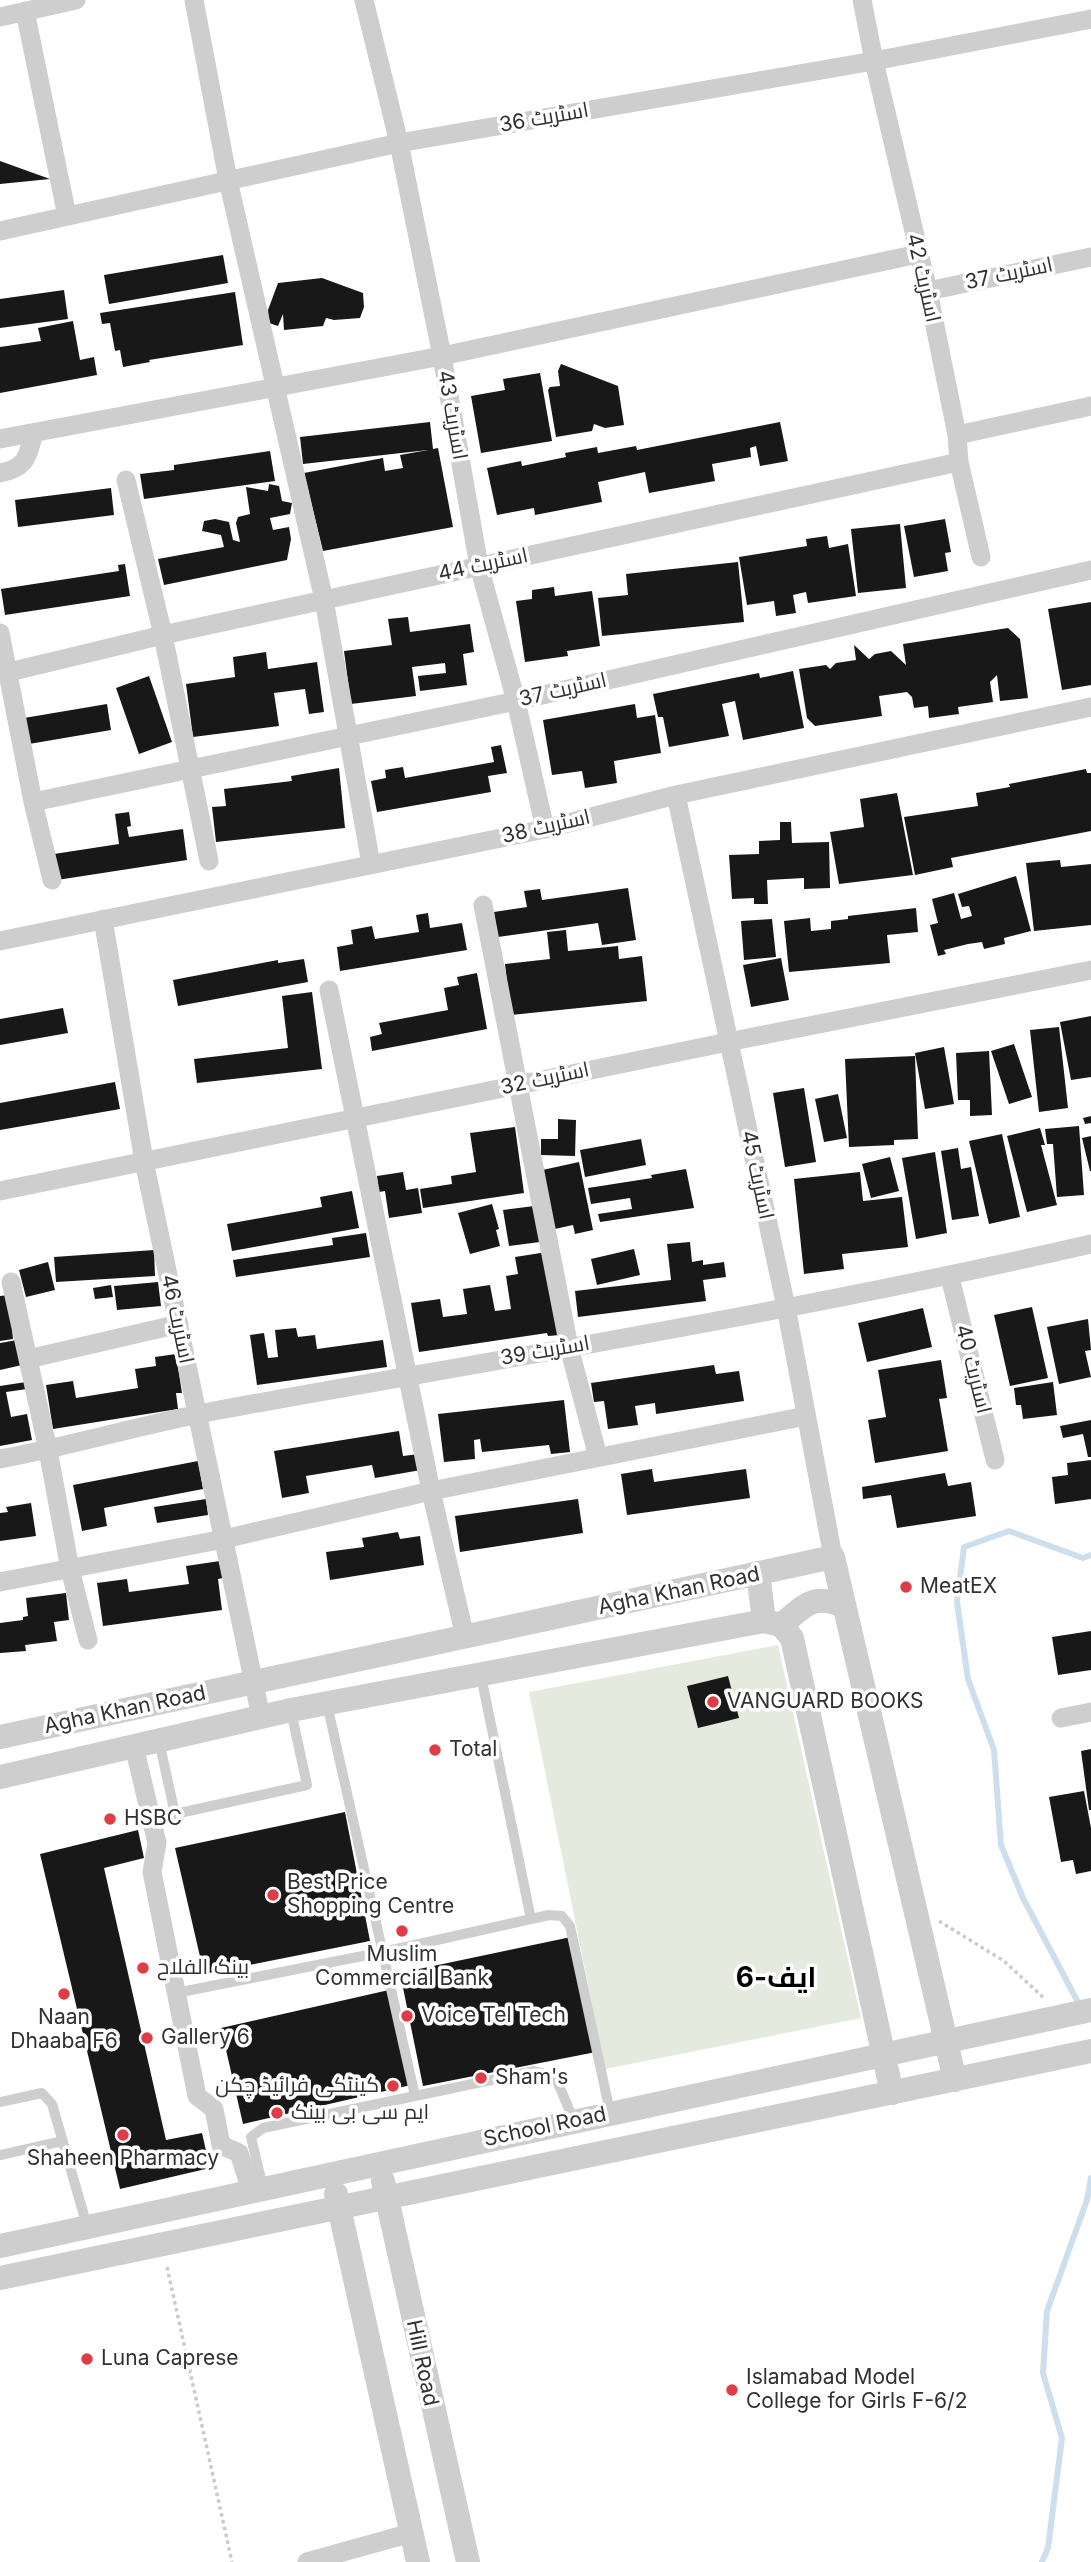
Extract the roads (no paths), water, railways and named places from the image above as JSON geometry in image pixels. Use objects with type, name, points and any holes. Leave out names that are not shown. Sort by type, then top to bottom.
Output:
[{"type":"street","points":[[0,17],[76,0]]},
{"type":"street","points":[[194,0],[229,180],[324,600],[371,864]]},
{"type":"street","name":"اسٹریٹ 43","points":[[364,0],[399,143],[442,356],[479,566],[516,701],[544,829]]},
{"type":"street","name":"اسٹریٹ 42","points":[[862,0],[873,61],[928,291],[957,435],[959,462],[981,557]]},
{"type":"street","points":[[25,12],[67,216]]},
{"type":"street","name":"اسٹریٹ 36","points":[[0,230],[399,143],[873,61],[1091,19]]},
{"type":"street","points":[[0,439],[442,356],[918,254]]},
{"type":"street","name":"اسٹریٹ 37","points":[[928,291],[1091,257]]},
{"type":"street","points":[[957,435],[1091,405]]},
{"type":"street","points":[[0,473],[15,470],[27,459],[34,433]]},
{"type":"street","name":"اسٹریٹ 44","points":[[9,672],[163,635],[959,462]]},
{"type":"street","points":[[126,480],[163,635],[209,861]]},
{"type":"street","name":"اسٹریٹ 37","points":[[33,802],[516,701],[1091,570]]},
{"type":"street","points":[[0,633],[51,880]]},
{"type":"street","name":"اسٹریٹ 38","points":[[0,941],[544,829],[676,795],[1091,708]]},
{"type":"street","name":"اسٹریٹ 45","points":[[676,795],[786,1307],[833,1557]]},
{"type":"street","points":[[483,905],[569,1347],[598,1457]]},
{"type":"street","name":"اسٹریٹ 46","points":[[103,919],[144,1161],[261,1717]]},
{"type":"street","name":"اسٹریٹ 32","points":[[0,1191],[1091,970]]},
{"type":"street","points":[[329,989],[431,1491],[465,1637]]},
{"type":"street","name":"اسٹریٹ 39","points":[[0,1459],[198,1414],[950,1277],[1091,1244]]},
{"type":"street","name":"اسٹریٹ 40","points":[[950,1277],[996,1460]]},
{"type":"street","points":[[11,1282],[48,1450],[70,1569],[88,1640]]},
{"type":"street","points":[[27,1359],[178,1324]]},
{"type":"street","points":[[0,1583],[224,1539],[431,1491],[806,1416]]},
{"type":"street","points":[[833,1557],[955,2080]]},
{"type":"street","name":"Agha Khan Road","points":[[0,1737],[833,1557]]},
{"type":"street","points":[[758,1573],[773,1623],[793,1638],[892,2093]]},
{"type":"street","points":[[773,1623],[808,1603],[826,1599],[844,1606]]},
{"type":"street","name":"Agha Khan Road","points":[[0,1777],[290,1710],[773,1623]]},
{"type":"street","points":[[506,1628],[513,1668]]},
{"type":"street","points":[[1061,1718],[1091,1712]]},
{"type":"street","points":[[134,1746],[157,1843],[152,1872],[197,2096],[214,2109],[221,2145],[239,2153],[257,2190]]},
{"type":"street","name":"School Road","points":[[0,2246],[1075,2013]]},
{"type":"street","name":"School Road","points":[[0,2278],[1090,2051]]},
{"type":"street","name":"Hill Road","points":[[379,2164],[468,2562]]},
{"type":"street","points":[[334,2174],[338,2208],[418,2562]]},
{"type":"street","points":[[307,2562],[411,2533]]},
{"type":"lane","points":[[480,1674],[530,1919]]},
{"type":"lane","points":[[327,1703],[415,2096]]},
{"type":"lane","points":[[158,1740],[175,1814],[307,1785],[290,1710]]},
{"type":"lane","points":[[176,1993],[383,1952],[549,1915],[562,1916],[570,1926],[610,2113]]},
{"type":"lane","points":[[257,2190],[251,2137],[262,2128],[534,2071],[555,2076],[574,2121]]},
{"type":"lane","points":[[0,2102],[43,2093],[52,2104],[87,2227]]},
{"type":"lane","points":[[0,2155],[62,2141]]},
{"type":"waterway","points":[[1081,2008],[1023,1898],[1001,1845],[994,1750],[968,1679],[957,1602],[964,1547],[1009,1531],[1083,1558],[1091,1555]]},
{"type":"waterway","points":[[1042,2562],[1048,2548],[1062,2438],[1043,2373],[1047,2311],[1087,2200],[1091,2178]]},
{"type":"place","name":"MeatEX","points":[[906,1587]]},
{"type":"place","name":"VANGUARD BOOKS","points":[[713,1702]]},
{"type":"place","name":"Total","points":[[435,1750]]},
{"type":"place","name":"HSBC","points":[[110,1819]]},
{"type":"place","name":"Best Price Shopping Centre","points":[[273,1895]]},
{"type":"place","name":"Muslim Commercial Bank","points":[[402,1931]]},
{"type":"place","name":"بینک الفلاح","points":[[143,1968]]},
{"type":"place","name":"Naan Dhaaba F6","points":[[64,1994]]},
{"type":"place","name":"Voice Tel Tech","points":[[407,2016]]},
{"type":"place","name":"Gallery 6","points":[[147,2038]]},
{"type":"place","name":"Sham's","points":[[481,2078]]},
{"type":"place","name":"کینٹکی فرائیڈ چکن","points":[[393,2086]]},
{"type":"place","name":"ایم سی بی بینک","points":[[277,2113]]},
{"type":"place","name":"Shaheen Pharmacy","points":[[123,2135]]},
{"type":"place","name":"Luna Caprese","points":[[87,2359]]},
{"type":"place","name":"Islamabad Model College for Girls F-6/2","points":[[732,2390]]},
{"type":"district","name":"ایف-6","points":[[776,1979]]}]
